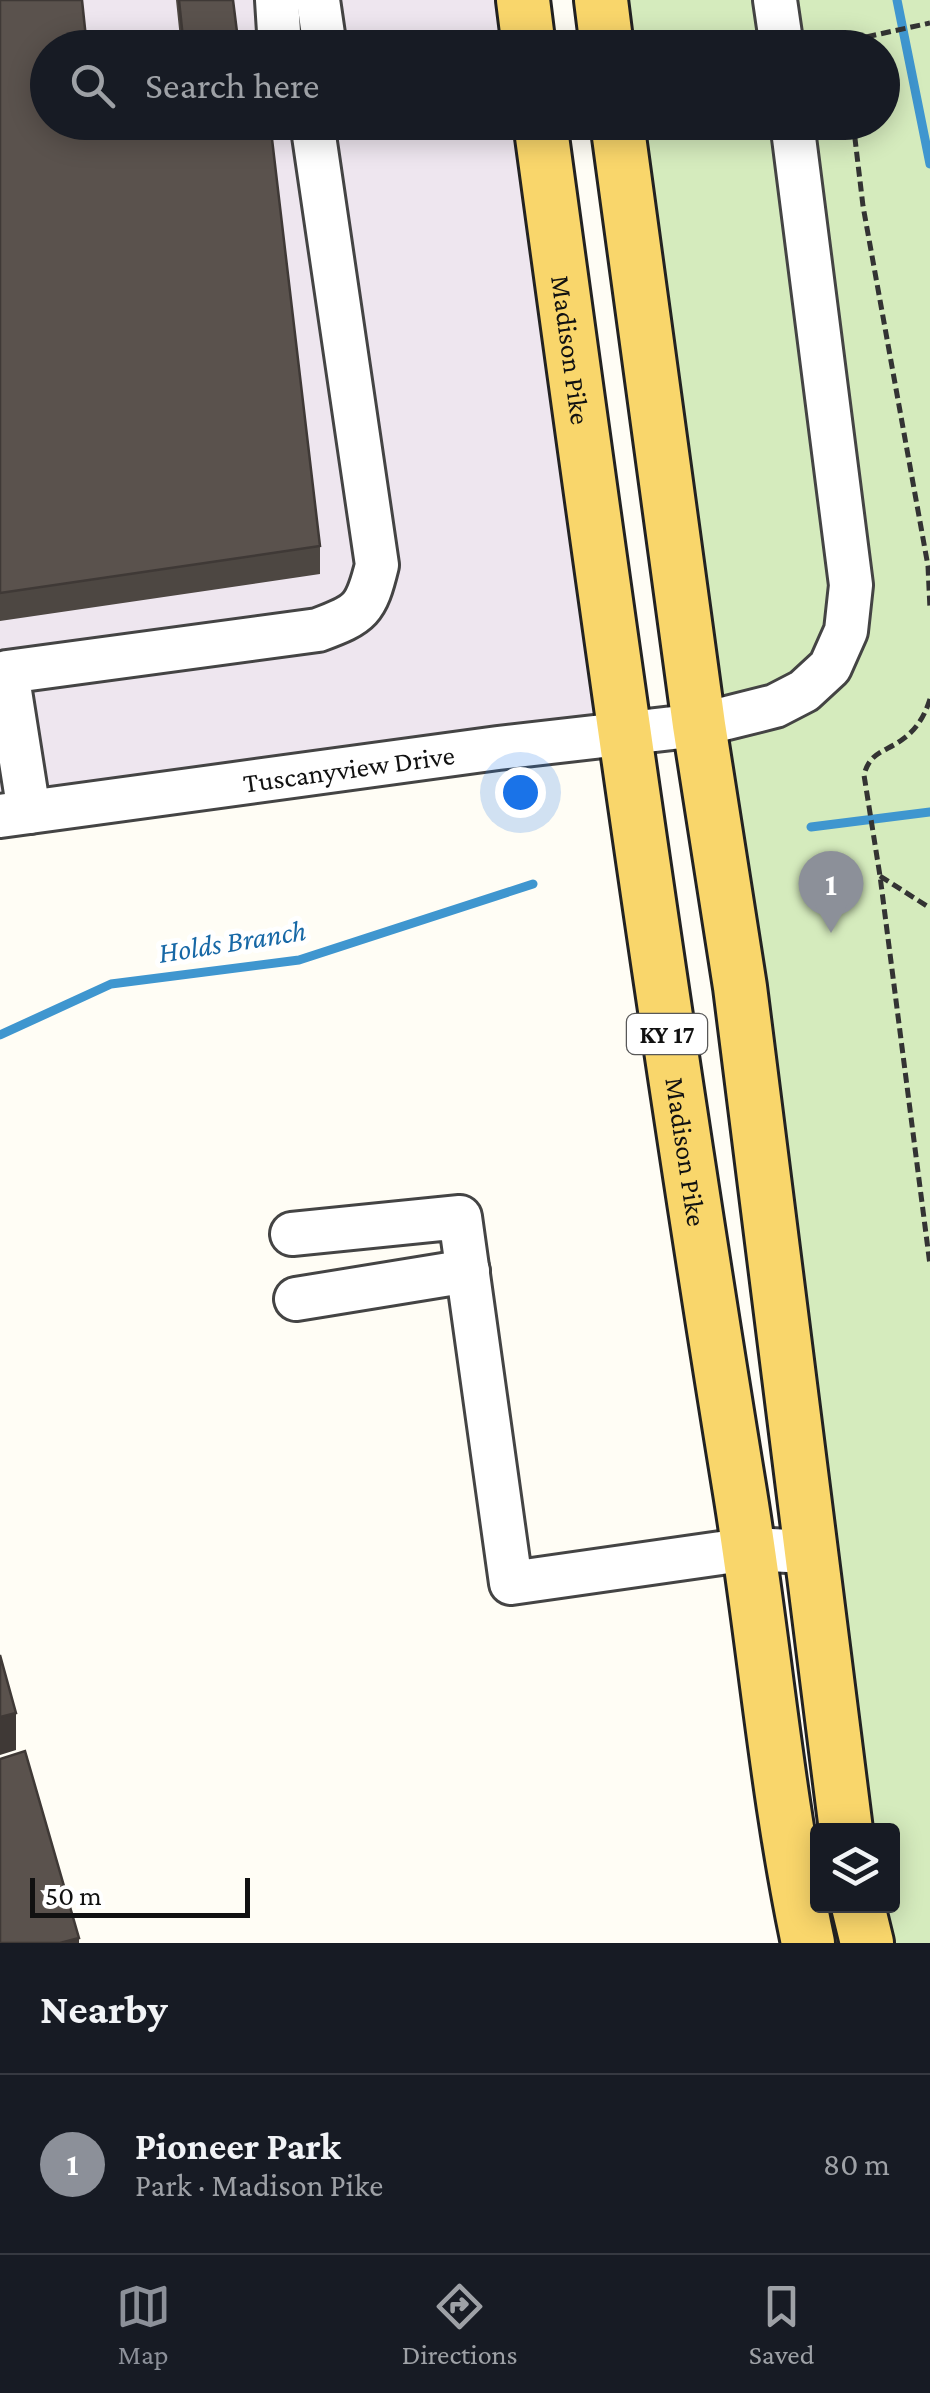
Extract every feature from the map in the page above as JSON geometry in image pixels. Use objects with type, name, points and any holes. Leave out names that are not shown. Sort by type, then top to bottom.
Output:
[{"type":"main road","points":[[523,0],[527,30]]},
{"type":"main road","points":[[601,0],[605,30]]},
{"type":"main road","name":"Madison Pike","points":[[542,140],[674,1088],[749,1549],[779,1784],[808,1943]]},
{"type":"main road","name":"KY 17","points":[[619,140],[699,725],[740,987],[845,1823]]},
{"type":"main road","points":[[860,1913],[867,1943]]},
{"type":"street","points":[[277,0],[279,30]]},
{"type":"street","points":[[318,0],[322,30]]},
{"type":"street","points":[[775,0],[779,30]]},
{"type":"street","points":[[14,814],[7,672],[318,630],[349,618],[368,600],[376,565],[315,140]]},
{"type":"street","name":"Tuscanyview Drive","points":[[14,814],[699,725],[775,706],[804,691],[830,667],[846,631],[851,584],[794,140]]},
{"type":"street","points":[[292,1234],[460,1217],[511,1583],[749,1549],[809,1552]]},
{"type":"street","points":[[296,1298],[468,1271]]},
{"type":"path","points":[[896,30],[930,23]]},
{"type":"path","points":[[855,140],[863,206],[928,566],[930,609]]},
{"type":"path","points":[[930,699],[918,726],[902,740],[876,752],[866,763],[864,775],[930,1266]]},
{"type":"path","points":[[880,876],[930,908]]},
{"type":"shaded area","points":[[0,0],[523,0],[527,30],[30,30],[30,140],[542,140],[624,732],[0,816]]},
{"type":"green space","points":[[601,0],[930,0],[930,1943],[867,1943],[860,1913],[900,1913],[900,1823],[845,1823],[619,140],[900,140],[900,30],[605,30]]},
{"type":"building","points":[[0,0],[82,0],[85,30],[30,30],[30,140],[272,140],[320,546],[0,593]]},
{"type":"building","points":[[179,0],[233,0],[237,30],[182,30]]},
{"type":"building","points":[[0,1655],[16,1713],[0,1717]]},
{"type":"building","points":[[25,1751],[79,1938],[60,1943],[0,1943],[0,1759]]},
{"type":"waterway","points":[[897,0],[930,164]]},
{"type":"waterway","name":"Holds Branch","points":[[811,827],[930,812]]},
{"type":"waterway","name":"Holds Branch","points":[[0,1035],[111,984],[299,960],[533,884]]},
{"type":"place","name":"Pioneer Park","points":[[831,933]]}]
